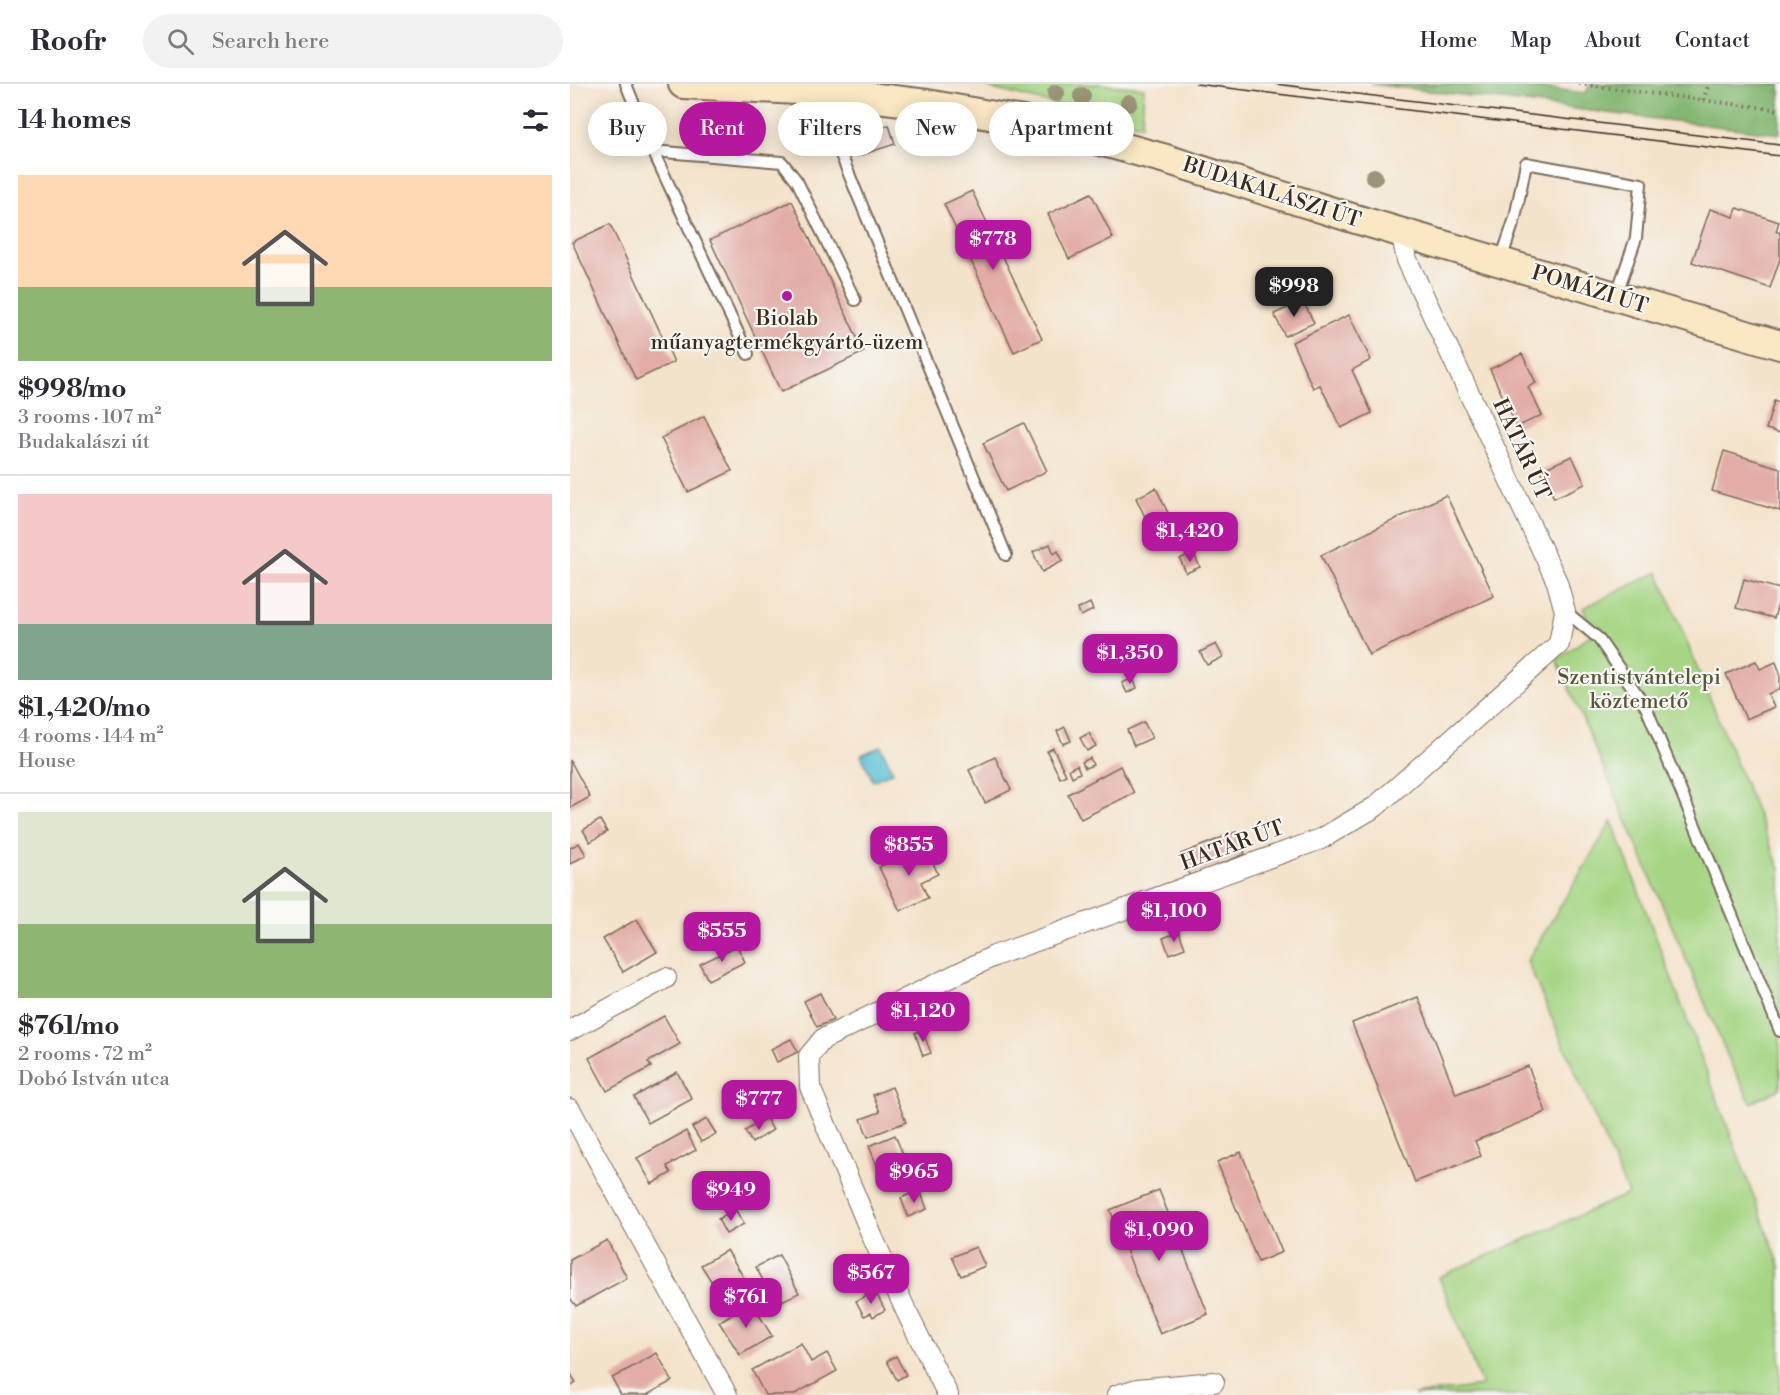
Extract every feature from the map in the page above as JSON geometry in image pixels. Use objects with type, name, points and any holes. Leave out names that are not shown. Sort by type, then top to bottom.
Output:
[{"type":"main road","name":"BUDAKALÁSZI ÚT","points":[[683,84],[814,91],[927,104],[1034,123],[1166,159],[1401,232]]},
{"type":"main road","name":"POMÁZI ÚT","points":[[1401,232],[1780,345]]},
{"type":"street","name":"HATÁR ÚT","points":[[948,1395],[902,1302],[810,1087],[809,1056],[823,1039],[994,956],[1321,838],[1375,807],[1559,644],[1565,611],[1557,582],[1407,260],[1401,232]]},
{"type":"street","points":[[570,1030],[666,978]]},
{"type":"street","points":[[570,1109],[727,1395]]},
{"type":"street","points":[[1117,1395],[1137,1389],[1214,1382]]},
{"type":"lane","points":[[626,84],[633,102]]},
{"type":"lane","points":[[814,91],[1006,555]]},
{"type":"lane","points":[[667,151],[782,162],[797,181],[855,300]]},
{"type":"lane","points":[[656,156],[748,354]]},
{"type":"lane","points":[[1500,262],[1515,218],[1526,163],[1641,184],[1636,238],[1616,296]]},
{"type":"lane","points":[[1565,611],[1598,638],[1646,707],[1780,1031]]},
{"type":"path","points":[[1579,84],[1780,110]]},
{"type":"path","points":[[1703,100],[1708,84]]},
{"type":"green space","points":[[984,84],[1099,84],[1144,88],[1142,125],[1134,123],[1134,102],[1046,102],[992,89]]},
{"type":"green space","points":[[1371,84],[1511,84],[1586,93],[1590,84],[1780,84],[1780,134]]},
{"type":"green space","name":"Szentistvántelepi köztemető","points":[[1658,572],[1780,869],[1780,1089],[1751,1103],[1732,1066],[1557,660],[1593,633],[1583,608]]},
{"type":"green space","points":[[1612,821],[1780,1266],[1780,1395],[1414,1395],[1482,1386],[1439,1277],[1628,1194],[1527,961]]},
{"type":"water","points":[[881,746],[893,772],[873,781],[861,755]]},
{"type":"building","points":[[889,125],[895,144],[883,148],[883,127]]},
{"type":"building","points":[[972,191],[1042,339],[1014,352],[944,204]]},
{"type":"building","points":[[1091,193],[1113,238],[1069,259],[1048,214]]},
{"type":"building","name":"Biolab műanyagtermékgyártó-üzem","points":[[792,201],[864,352],[781,392],[710,240]]},
{"type":"building","points":[[1737,208],[1779,222],[1776,231],[1780,233],[1780,259],[1770,288],[1692,262],[1710,209],[1734,217]]},
{"type":"building","points":[[610,224],[674,362],[636,380],[572,242]]},
{"type":"building","points":[[1303,301],[1314,323],[1285,336],[1274,314]]},
{"type":"building","points":[[1349,315],[1371,360],[1352,370],[1372,413],[1341,428],[1320,385],[1313,388],[1292,342]]},
{"type":"building","points":[[1522,354],[1536,383],[1528,387],[1542,415],[1517,427],[1490,369]]},
{"type":"building","points":[[1774,401],[1780,403],[1780,433],[1766,429]]},
{"type":"building","points":[[704,416],[732,471],[688,492],[661,438]]},
{"type":"building","points":[[1024,423],[1047,471],[1006,491],[983,443]]},
{"type":"building","points":[[1724,451],[1780,468],[1780,511],[1712,491]]},
{"type":"building","points":[[1572,456],[1585,484],[1554,498],[1541,470]]},
{"type":"building","points":[[1156,488],[1168,513],[1148,523],[1136,498]]},
{"type":"building","points":[[1446,495],[1494,596],[1369,655],[1321,555]]},
{"type":"building","points":[[1050,544],[1054,554],[1058,551],[1063,561],[1042,572],[1033,552]]},
{"type":"building","points":[[1193,552],[1200,567],[1186,573],[1180,559]]},
{"type":"building","points":[[1744,579],[1780,589],[1774,618],[1736,608]]},
{"type":"building","points":[[1090,603],[1093,610],[1081,616],[1078,609]]},
{"type":"building","points":[[1216,644],[1223,657],[1207,665],[1200,652]]},
{"type":"building","points":[[1756,661],[1760,669],[1776,662],[1780,673],[1780,689],[1768,694],[1774,707],[1746,719],[1726,674]]},
{"type":"building","points":[[1133,678],[1137,688],[1127,693],[1122,683]]},
{"type":"building","points":[[1144,722],[1152,738],[1134,746],[1127,730]]},
{"type":"building","points":[[1065,727],[1071,741],[1063,744],[1057,731]]},
{"type":"building","points":[[1089,733],[1096,746],[1087,751],[1080,738]]},
{"type":"building","points":[[1053,748],[1066,775],[1060,778],[1047,751]]},
{"type":"building","points":[[995,757],[1011,790],[985,803],[969,770]]},
{"type":"building","points":[[1090,758],[1093,765],[1085,768],[1082,762]]},
{"type":"building","points":[[570,760],[590,797],[570,808]]},
{"type":"building","points":[[1077,765],[1080,773],[1072,777],[1069,769]]},
{"type":"building","points":[[1120,766],[1134,793],[1081,819],[1068,794]]},
{"type":"building","points":[[600,820],[607,832],[590,842],[583,830]]},
{"type":"building","points":[[1236,832],[1245,854],[1190,876],[1181,854]]},
{"type":"building","points":[[579,843],[586,855],[570,864],[570,848]]},
{"type":"building","points":[[925,846],[938,874],[921,882],[928,898],[900,911],[879,867]]},
{"type":"building","points":[[637,919],[657,952],[623,972],[603,939]]},
{"type":"building","points":[[1179,932],[1185,948],[1169,954],[1163,938]]},
{"type":"building","points":[[737,946],[745,962],[708,980],[700,964]]},
{"type":"building","points":[[820,993],[833,1020],[817,1027],[804,1001]]},
{"type":"building","points":[[1418,997],[1456,1094],[1528,1066],[1546,1112],[1475,1141],[1481,1156],[1415,1182],[1352,1023]]},
{"type":"building","points":[[664,1016],[680,1044],[648,1062],[651,1067],[607,1091],[589,1058]]},
{"type":"building","points":[[922,1030],[931,1053],[923,1056],[915,1033]]},
{"type":"building","points":[[791,1039],[798,1052],[777,1062],[771,1049]]},
{"type":"building","points":[[677,1072],[692,1099],[648,1123],[634,1097]]},
{"type":"building","points":[[892,1087],[906,1122],[868,1137],[861,1119],[880,1112],[873,1095]]},
{"type":"building","points":[[766,1118],[773,1130],[752,1143],[745,1131]]},
{"type":"building","points":[[707,1119],[716,1134],[701,1142],[692,1127]]},
{"type":"building","points":[[686,1131],[696,1150],[667,1166],[671,1173],[652,1184],[637,1158]]},
{"type":"building","points":[[895,1135],[912,1177],[886,1188],[869,1146]]},
{"type":"building","points":[[1241,1152],[1282,1252],[1258,1262],[1217,1162]]},
{"type":"building","points":[[920,1190],[927,1209],[908,1217],[901,1198]]},
{"type":"building","points":[[1159,1190],[1208,1314],[1160,1334],[1110,1210]]},
{"type":"building","points":[[735,1209],[744,1224],[726,1234],[718,1219]]},
{"type":"building","points":[[607,1240],[627,1278],[576,1306],[570,1298],[570,1260]]},
{"type":"building","points":[[976,1247],[985,1266],[961,1276],[952,1257]]},
{"type":"building","points":[[727,1250],[752,1291],[727,1306],[701,1265]]},
{"type":"building","points":[[779,1255],[799,1293],[775,1304],[756,1267]]},
{"type":"building","points":[[875,1291],[885,1310],[873,1317],[871,1313],[864,1316],[856,1301]]},
{"type":"building","points":[[751,1302],[772,1336],[740,1355],[719,1322]]},
{"type":"building","points":[[801,1343],[811,1362],[827,1353],[837,1371],[793,1395],[765,1395],[752,1370]]},
{"type":"building","points":[[657,1353],[672,1381],[647,1395],[621,1395],[612,1378]]},
{"type":"building","points":[[896,1356],[906,1375],[897,1380],[887,1361]]},
{"type":"building","points":[[570,1373],[576,1383],[570,1387]]},
{"type":"tram line","points":[[1196,84],[1780,156]]},
{"type":"tram line","points":[[1275,84],[1780,145]]},
{"type":"place","name":"Biolab műanyagtermékgyártó-üzem","points":[[787,296]]}]
